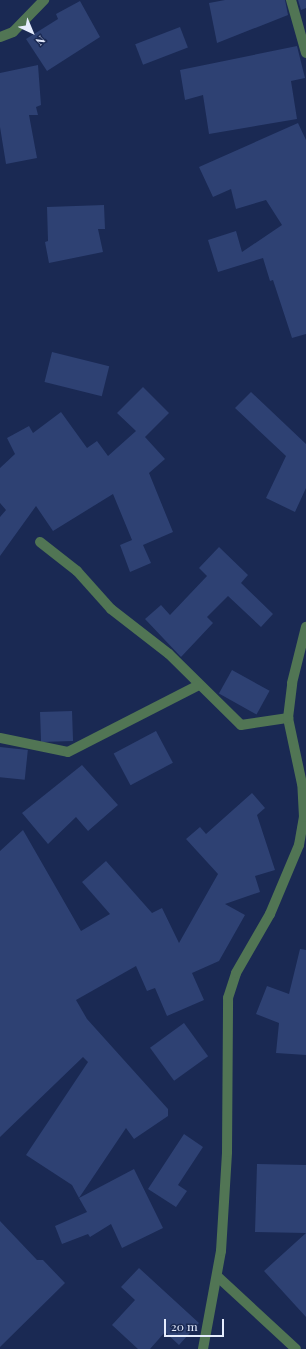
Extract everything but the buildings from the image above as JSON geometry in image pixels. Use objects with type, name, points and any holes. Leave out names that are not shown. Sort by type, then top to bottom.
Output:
[{"type":"street","points":[[0,37],[13,32],[44,0]]},
{"type":"street","points":[[291,0],[306,53]]},
{"type":"street","points":[[40,542],[77,571],[111,609],[170,654],[199,685],[241,725],[288,718]]},
{"type":"street","points":[[203,1349],[218,1277],[227,1152],[228,998],[236,973],[270,914],[296,852],[304,817],[302,784],[288,718],[292,683],[306,627]]},
{"type":"street","points":[[0,738],[68,752],[199,685]]},
{"type":"street","points":[[218,1277],[296,1349]]}]
